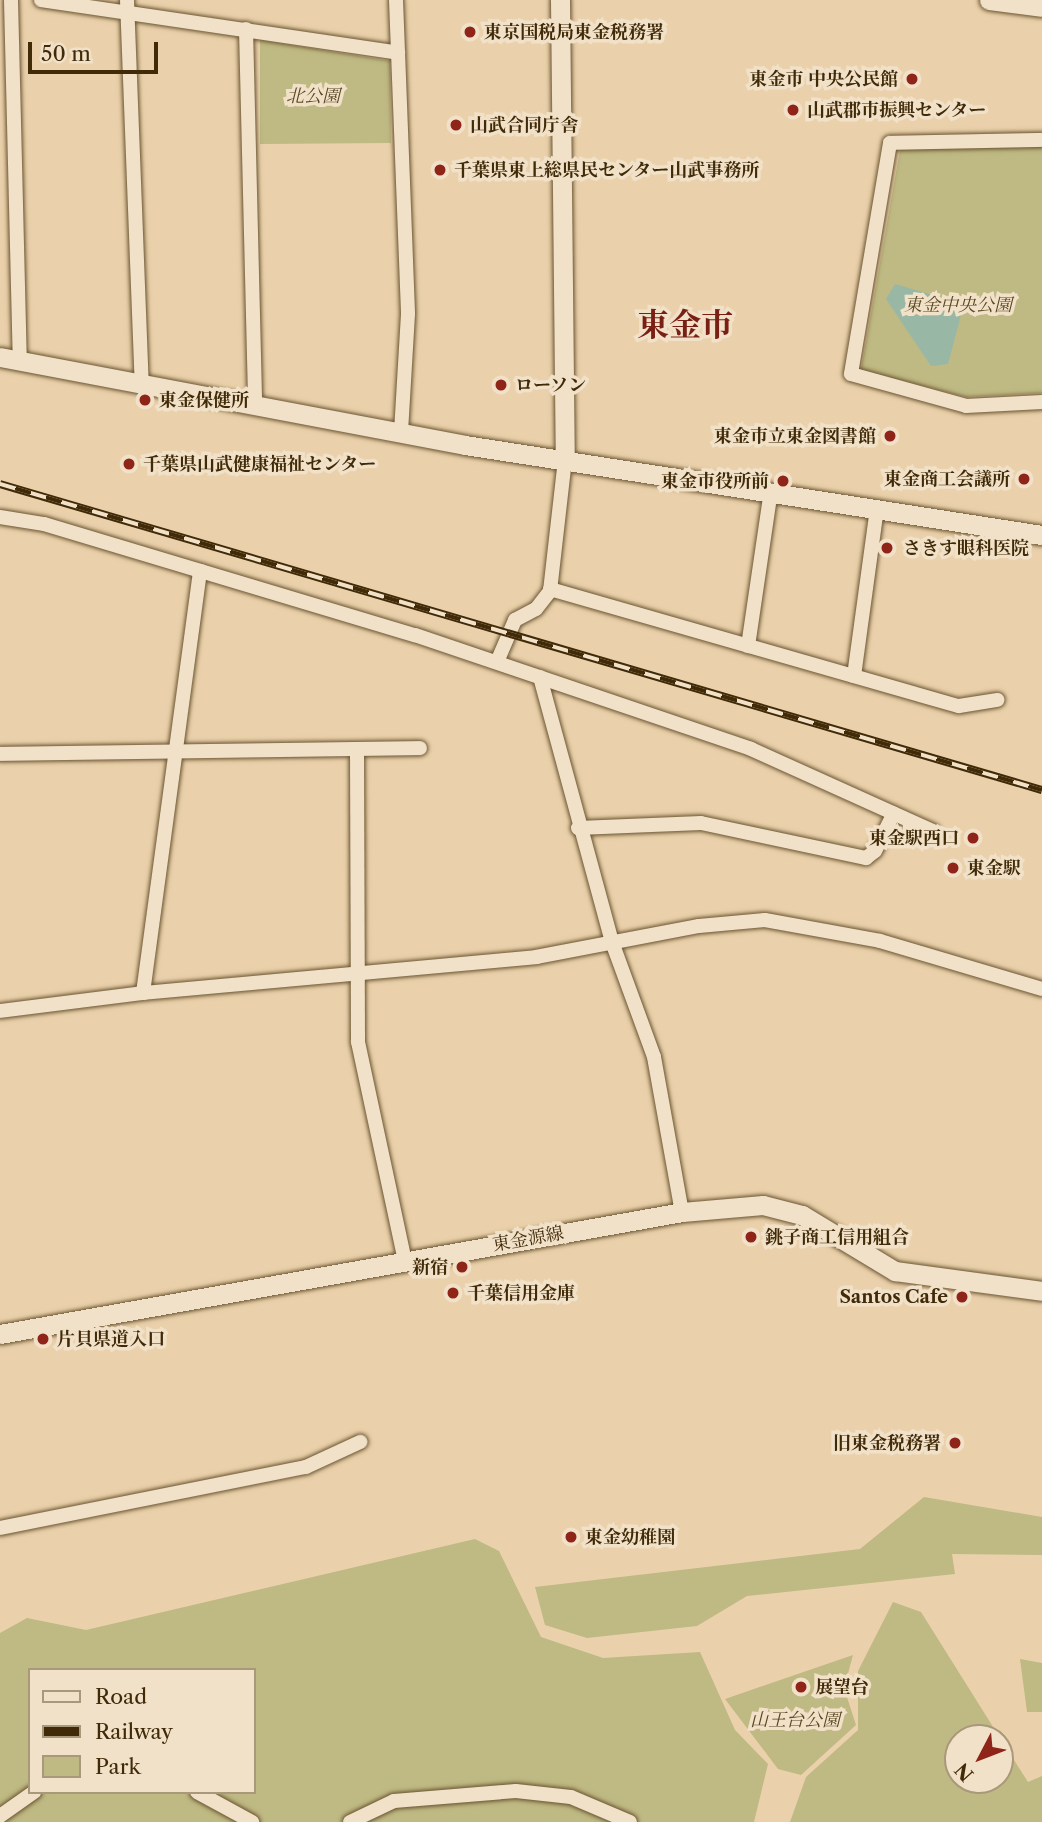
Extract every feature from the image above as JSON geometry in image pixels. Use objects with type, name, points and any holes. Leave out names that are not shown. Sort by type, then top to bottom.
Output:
[{"type":"street","points":[[11,0],[20,361]]},
{"type":"street","points":[[41,0],[127,7],[398,53]]},
{"type":"street","points":[[396,0],[408,314],[401,433]]},
{"type":"street","points":[[497,662],[515,620],[536,609],[550,589],[565,460],[560,0]]},
{"type":"street","points":[[989,0],[1042,7]]},
{"type":"street","points":[[127,7],[142,384]]},
{"type":"street","points":[[246,29],[255,406]]},
{"type":"street","points":[[1042,140],[890,143],[851,374],[966,406],[1042,402]]},
{"type":"street","points":[[0,357],[401,433],[1042,535]]},
{"type":"street","points":[[748,646],[771,491]]},
{"type":"street","points":[[854,676],[877,509]]},
{"type":"street","points":[[0,517],[44,524],[497,662],[751,749],[933,831]]},
{"type":"street","points":[[143,993],[200,570]]},
{"type":"street","points":[[550,589],[959,706],[998,700]]},
{"type":"street","points":[[540,677],[578,828],[612,942],[654,1057],[682,1212]]},
{"type":"street","points":[[0,754],[176,749],[420,748]]},
{"type":"street","points":[[357,750],[355,974],[358,1042],[405,1262]]},
{"type":"street","points":[[578,828],[701,823],[866,859],[875,851],[894,813]]},
{"type":"street","points":[[0,1011],[143,993],[536,957],[699,926],[765,920],[880,941],[1042,989]]},
{"type":"street","name":"東金源線","points":[[0,1334],[682,1212],[782,1206],[895,1271],[1042,1291]]},
{"type":"street","points":[[0,1528],[306,1467],[360,1442]]},
{"type":"street","points":[[350,1822],[394,1801],[516,1791],[571,1797],[630,1822]]},
{"type":"street","points":[[0,1816],[31,1794]]},
{"type":"street","points":[[201,1794],[252,1822]]},
{"type":"green space","name":"北公園","points":[[260,40],[390,61],[391,143],[260,144]]},
{"type":"green space","name":"東金中央公園","points":[[1042,145],[1042,393],[966,397],[861,370],[900,150]]},
{"type":"green space","points":[[924,1497],[1042,1517],[1042,1555],[952,1554],[955,1574],[747,1596],[697,1626],[587,1638],[545,1625],[535,1587],[860,1549]]},
{"type":"green space","points":[[475,1539],[499,1551],[541,1637],[603,1658],[700,1652],[735,1730],[768,1764],[754,1822],[0,1822],[0,1633],[27,1618],[86,1630]]},
{"type":"green space","points":[[893,1602],[921,1612],[991,1724],[944,1724],[944,1794],[1014,1794],[1014,1760],[1028,1782],[1042,1776],[1042,1822],[790,1822],[806,1777],[858,1730],[858,1671]]},
{"type":"green space","name":"山王台公園","points":[[853,1655],[844,1688],[856,1725],[801,1775],[778,1769],[725,1699]]},
{"type":"green space","points":[[1020,1659],[1042,1663],[1042,1712],[1027,1712]]},
{"type":"shaded area","points":[[895,284],[964,304],[948,364],[931,366],[886,299]]},
{"type":"railway","points":[[0,484],[1042,790]]},
{"type":"place","name":"東京国税局東金税務署","points":[[470,32]]},
{"type":"place","name":"東金市 中央公民館","points":[[912,79]]},
{"type":"place","name":"山武郡市振興センター","points":[[793,110]]},
{"type":"place","name":"山武合同庁舎","points":[[456,125]]},
{"type":"place","name":"千葉県東上総県民センター山武事務所","points":[[440,170]]},
{"type":"place","name":"ローソン","points":[[501,385]]},
{"type":"place","name":"東金保健所","points":[[145,400]]},
{"type":"place","name":"東金市立東金図書館","points":[[890,436]]},
{"type":"place","name":"千葉県山武健康福祉センター","points":[[129,464]]},
{"type":"place","name":"東金商工会議所","points":[[1024,479]]},
{"type":"place","name":"東金市役所前","points":[[783,481]]},
{"type":"place","name":"さきす眼科医院","points":[[887,548]]},
{"type":"place","name":"東金駅西口","points":[[973,838]]},
{"type":"place","name":"東金駅","points":[[953,868]]},
{"type":"place","name":"銚子商工信用組合","points":[[751,1237]]},
{"type":"place","name":"新宿","points":[[462,1267]]},
{"type":"place","name":"千葉信用金庫","points":[[453,1293]]},
{"type":"place","name":"Santos Cafe","points":[[962,1297]]},
{"type":"place","name":"片貝県道入口","points":[[43,1339]]},
{"type":"place","name":"旧東金税務署","points":[[955,1443]]},
{"type":"place","name":"東金幼稚園","points":[[571,1537]]},
{"type":"place","name":"展望台","points":[[801,1687]]},
{"type":"district","name":"東金市","points":[[685,325]]}]
